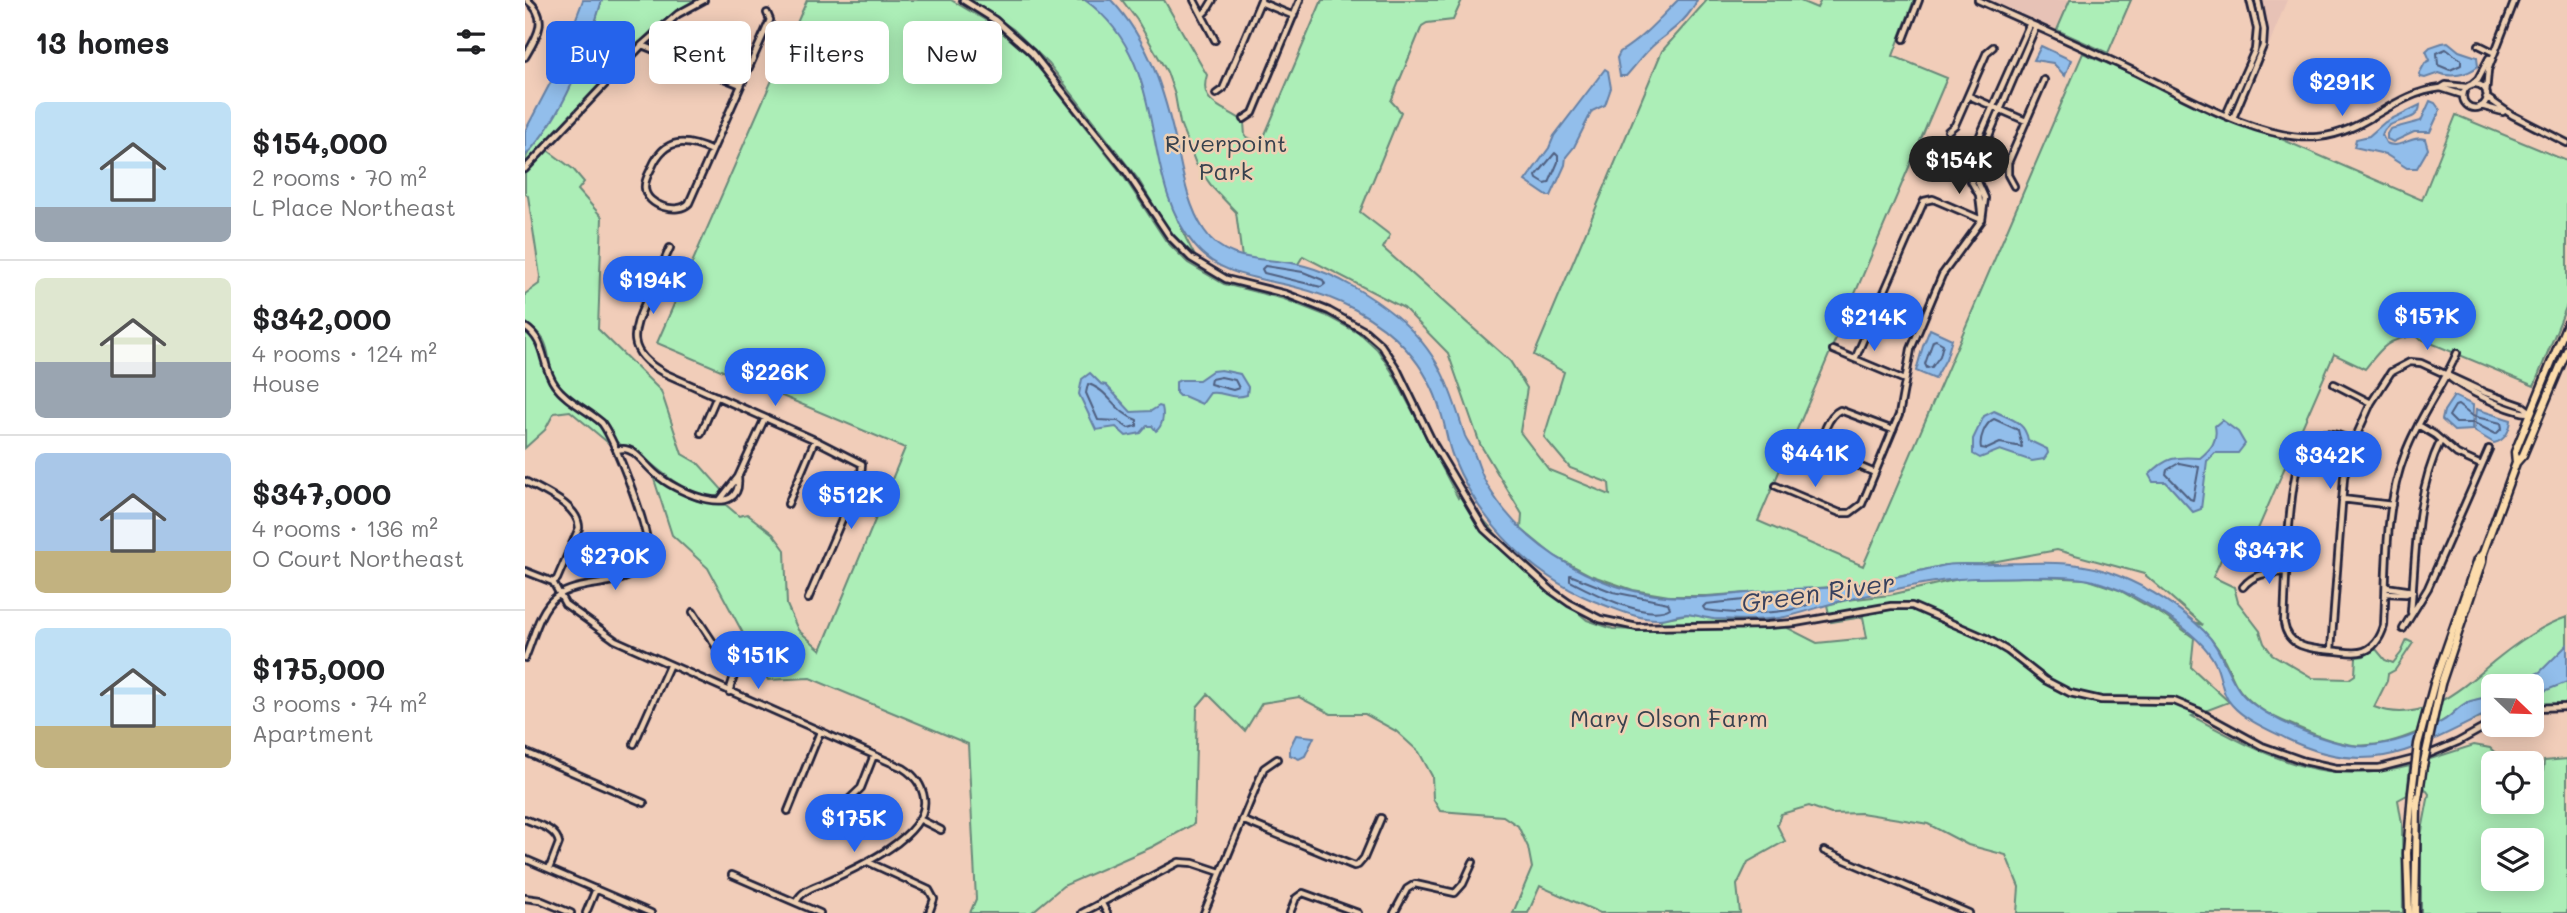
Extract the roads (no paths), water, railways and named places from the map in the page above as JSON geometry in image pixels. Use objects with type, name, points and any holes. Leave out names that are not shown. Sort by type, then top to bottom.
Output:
[{"type":"main road","points":[[2516,463],[2515,452],[2567,324]]},
{"type":"main road","points":[[2531,413],[2537,407],[2557,364],[2566,353]]},
{"type":"main road","points":[[2416,913],[2415,793],[2418,744],[2477,560],[2483,552],[2516,463],[2523,455],[2566,353]]},
{"type":"main road","points":[[2523,455],[2532,421],[2531,413]]},
{"type":"main road","points":[[2409,913],[2407,853],[2415,793]]},
{"type":"street","points":[[525,57],[538,36],[541,24],[537,10],[527,0]]},
{"type":"street","points":[[525,169],[642,45],[678,14],[704,0]]},
{"type":"street","points":[[963,0],[995,20],[1032,52],[1126,170],[1159,222],[1183,252],[1206,269],[1226,279],[1286,294],[1329,311],[1365,331],[1381,345],[1392,360],[1433,443],[1484,529],[1552,591],[1600,619],[1623,626],[1784,625],[1891,606],[1912,606],[1986,638],[2045,680],[2076,695],[2101,701],[2174,701],[2199,711],[2262,746],[2304,761],[2336,768],[2379,768],[2422,757],[2481,729]]},
{"type":"street","points":[[1194,0],[1215,40]]},
{"type":"street","points":[[1202,15],[1213,0]]},
{"type":"street","points":[[1244,119],[1253,113],[1300,0]]},
{"type":"street","points":[[1904,39],[1919,0]]},
{"type":"street","points":[[1977,0],[2226,115],[2288,136],[2318,137],[2339,133],[2400,99],[2424,89],[2441,88],[2463,95],[2469,106],[2480,106],[2512,115]]},
{"type":"street","points":[[2226,115],[2255,50],[2257,35],[2250,0]]},
{"type":"street","points":[[2233,118],[2263,46],[2264,30],[2257,0]]},
{"type":"street","points":[[2463,95],[2481,74],[2515,0]]},
{"type":"street","points":[[1216,94],[1223,89],[1260,1],[1294,16]]},
{"type":"street","points":[[712,151],[688,142],[674,144],[658,154],[645,191],[655,202],[679,210],[687,206],[691,200],[770,20],[767,13]]},
{"type":"street","points":[[1965,162],[1978,143],[2033,25]]},
{"type":"street","points":[[1965,162],[1938,164],[1918,156],[1916,161],[1945,171],[1965,162],[1982,150],[2033,25]]},
{"type":"street","points":[[2480,106],[2486,95],[2488,70],[2498,41]]},
{"type":"street","points":[[642,45],[741,85]]},
{"type":"street","points":[[2479,45],[2493,52]]},
{"type":"street","points":[[1948,131],[1955,125],[1987,52],[1993,47]]},
{"type":"street","points":[[2014,186],[2007,167],[2044,80]]},
{"type":"street","points":[[2441,88],[2446,85],[2481,86],[2486,95],[2512,115],[2567,143]]},
{"type":"street","points":[[1968,96],[2026,121]]},
{"type":"street","points":[[1776,486],[1840,513],[1855,510],[1862,504],[1902,405],[1911,349],[1942,275],[1982,220],[1979,195],[1965,162]]},
{"type":"street","points":[[1855,359],[1922,205],[1930,199],[1982,220]]},
{"type":"street","points":[[670,248],[636,323],[635,343],[646,362],[675,378],[862,462],[861,475],[808,599]]},
{"type":"street","points":[[625,264],[642,262],[660,269]]},
{"type":"street","points":[[525,327],[539,340],[546,368],[554,385],[602,423],[617,450],[648,547],[646,560],[638,571],[630,576],[559,594],[545,611],[525,659]]},
{"type":"street","points":[[1833,350],[1905,380]]},
{"type":"street","points":[[2354,441],[2327,433],[2321,433],[2309,440],[2300,457],[2294,483],[2284,623],[2285,630],[2295,642],[2308,649],[2364,651],[2374,645],[2384,626],[2392,505],[2399,468],[2418,425],[2447,376],[2457,353]]},
{"type":"street","points":[[2331,650],[2344,477],[2354,441],[2371,403],[2391,372],[2403,364],[2416,361],[2481,397],[2523,413],[2531,413]]},
{"type":"street","points":[[2334,384],[2371,403]]},
{"type":"street","points":[[701,433],[717,396]]},
{"type":"street","points":[[1875,473],[1829,453],[1821,445],[1835,412],[1845,410],[1893,430]]},
{"type":"street","points":[[617,450],[635,454],[659,478],[675,487],[706,499],[719,500],[730,494],[765,418]]},
{"type":"street","points":[[2418,425],[2457,454],[2481,465]]},
{"type":"street","points":[[788,504],[815,440]]},
{"type":"street","points":[[2411,613],[2420,502],[2426,473],[2441,440]]},
{"type":"street","points":[[2403,629],[2425,592],[2489,449]]},
{"type":"street","points":[[525,481],[571,510],[578,519],[579,527],[557,579],[553,582]]},
{"type":"street","points":[[2342,499],[2392,505]]},
{"type":"street","points":[[525,571],[553,582],[565,604],[615,640],[910,773],[919,784],[925,801],[921,820],[905,837],[867,861],[803,891],[796,902]]},
{"type":"street","points":[[2243,587],[2248,580],[2259,575],[2287,572]]},
{"type":"street","points":[[2386,590],[2406,594],[2413,591],[2425,592]]},
{"type":"street","points":[[694,612],[732,671],[734,676],[729,692]]},
{"type":"street","points":[[634,744],[669,666]]},
{"type":"street","points":[[2545,708],[2567,707]]},
{"type":"street","points":[[788,811],[820,732]]},
{"type":"street","points":[[525,752],[644,803]]},
{"type":"street","points":[[840,808],[861,788],[874,755]]},
{"type":"street","points":[[1204,913],[1264,768],[1277,759]]},
{"type":"street","points":[[1242,820],[1350,865],[1358,865],[1364,858],[1381,818]]},
{"type":"street","points":[[525,819],[554,832],[559,838],[549,869]]},
{"type":"street","points":[[921,820],[941,830]]},
{"type":"street","points":[[1824,852],[1969,913]]},
{"type":"street","points":[[525,859],[650,913]]},
{"type":"street","points":[[867,861],[923,887],[932,894],[929,913]]},
{"type":"street","points":[[1082,913],[1179,862],[1220,872]]},
{"type":"street","points":[[1394,913],[1406,889],[1415,884],[1455,893],[1463,884],[1473,862]]},
{"type":"street","points":[[732,875],[820,913]]},
{"type":"street","points":[[586,913],[596,889]]},
{"type":"street","points":[[1290,913],[1296,898],[1303,893],[1358,913]]},
{"type":"street","points":[[525,898],[540,900],[571,913]]},
{"type":"street","points":[[1101,902],[1107,913]]},
{"type":"water","points":[[583,0],[602,0],[595,21],[575,21]]},
{"type":"water","name":"Green River","points":[[1085,0],[1111,0],[1125,16],[1146,51],[1167,107],[1190,201],[1198,221],[1213,241],[1237,255],[1291,263],[1329,274],[1396,316],[1422,342],[1441,370],[1484,479],[1503,508],[1523,530],[1571,566],[1626,589],[1656,595],[1696,597],[1782,589],[1843,587],[1952,564],[2041,563],[2088,566],[2130,581],[2175,607],[2210,638],[2242,694],[2266,713],[2301,730],[2338,743],[2367,746],[2406,738],[2443,721],[2461,706],[2481,698],[2481,716],[2417,747],[2393,754],[2369,758],[2344,757],[2317,751],[2265,728],[2237,710],[2228,701],[2215,663],[2196,639],[2182,627],[2133,596],[2084,579],[2043,577],[1949,580],[1841,601],[1787,617],[1755,620],[1714,619],[1687,614],[1660,619],[1646,618],[1581,595],[1534,566],[1495,528],[1479,506],[1453,457],[1432,387],[1406,349],[1383,327],[1341,303],[1310,291],[1228,270],[1205,256],[1195,246],[1177,218],[1165,187],[1143,88],[1131,56],[1113,26]]},
{"type":"water","points":[[1678,0],[1697,0],[1679,24],[1652,47],[1626,76],[1620,76],[1617,58],[1620,52],[1644,34]]},
{"type":"water","points":[[2448,42],[2459,51],[2477,57],[2478,66],[2459,75],[2439,73],[2421,77],[2419,74],[2430,60],[2426,51]]},
{"type":"water","points":[[2041,46],[2071,60],[2065,76],[2053,63],[2034,60]]},
{"type":"water","points":[[1605,69],[1608,71],[1611,88],[1605,105],[1592,111],[1566,157],[1551,196],[1547,196],[1525,181],[1549,148],[1554,136]]},
{"type":"water","points":[[550,84],[571,84],[552,121],[525,156],[525,131]]},
{"type":"water","points":[[2430,101],[2440,110],[2430,132],[2414,132],[2393,142],[2387,139],[2390,129],[2421,121]]},
{"type":"water","points":[[2420,105],[2414,116],[2390,125],[2382,135],[2386,143],[2391,145],[2425,139],[2428,149],[2417,168],[2407,168],[2385,154],[2354,147],[2356,139],[2369,136],[2385,122]]},
{"type":"water","points":[[1930,329],[1952,339],[1946,359],[1935,379],[1916,371]]},
{"type":"water","points":[[1212,371],[1240,374],[1248,387],[1247,395],[1237,397],[1210,393],[1202,404],[1176,393],[1176,382],[1199,380]]},
{"type":"water","points":[[1090,373],[1101,384],[1106,385],[1131,412],[1151,411],[1162,407],[1162,420],[1158,429],[1156,431],[1152,426],[1147,426],[1141,433],[1126,436],[1116,427],[1096,430],[1079,394],[1082,379]]},
{"type":"water","points":[[2454,396],[2473,405],[2472,430],[2454,431],[2442,420],[2444,411]]},
{"type":"water","points":[[2476,409],[2511,420],[2508,431],[2498,442],[2494,443],[2474,431]]},
{"type":"water","points":[[1994,411],[2016,421],[2024,429],[2028,440],[2047,449],[2048,453],[2044,459],[2032,461],[2000,450],[1980,458],[1973,454],[1973,439],[1984,416]]},
{"type":"water","points":[[2222,420],[2238,432],[2245,444],[2238,453],[2215,453],[2207,461],[2201,509],[2193,512],[2166,482],[2153,482],[2149,475],[2161,464],[2172,459],[2200,458],[2213,444],[2215,426]]},
{"type":"water","points":[[2567,645],[2567,682],[2545,691],[2545,674],[2536,674]]},
{"type":"water","points":[[1296,735],[1314,737],[1305,756],[1299,759],[1290,755],[1290,747]]},
{"type":"park label","name":"Riverpoint Park","points":[[1226,158]]},
{"type":"park label","name":"Mary Olson Farm","points":[[1669,719]]}]
